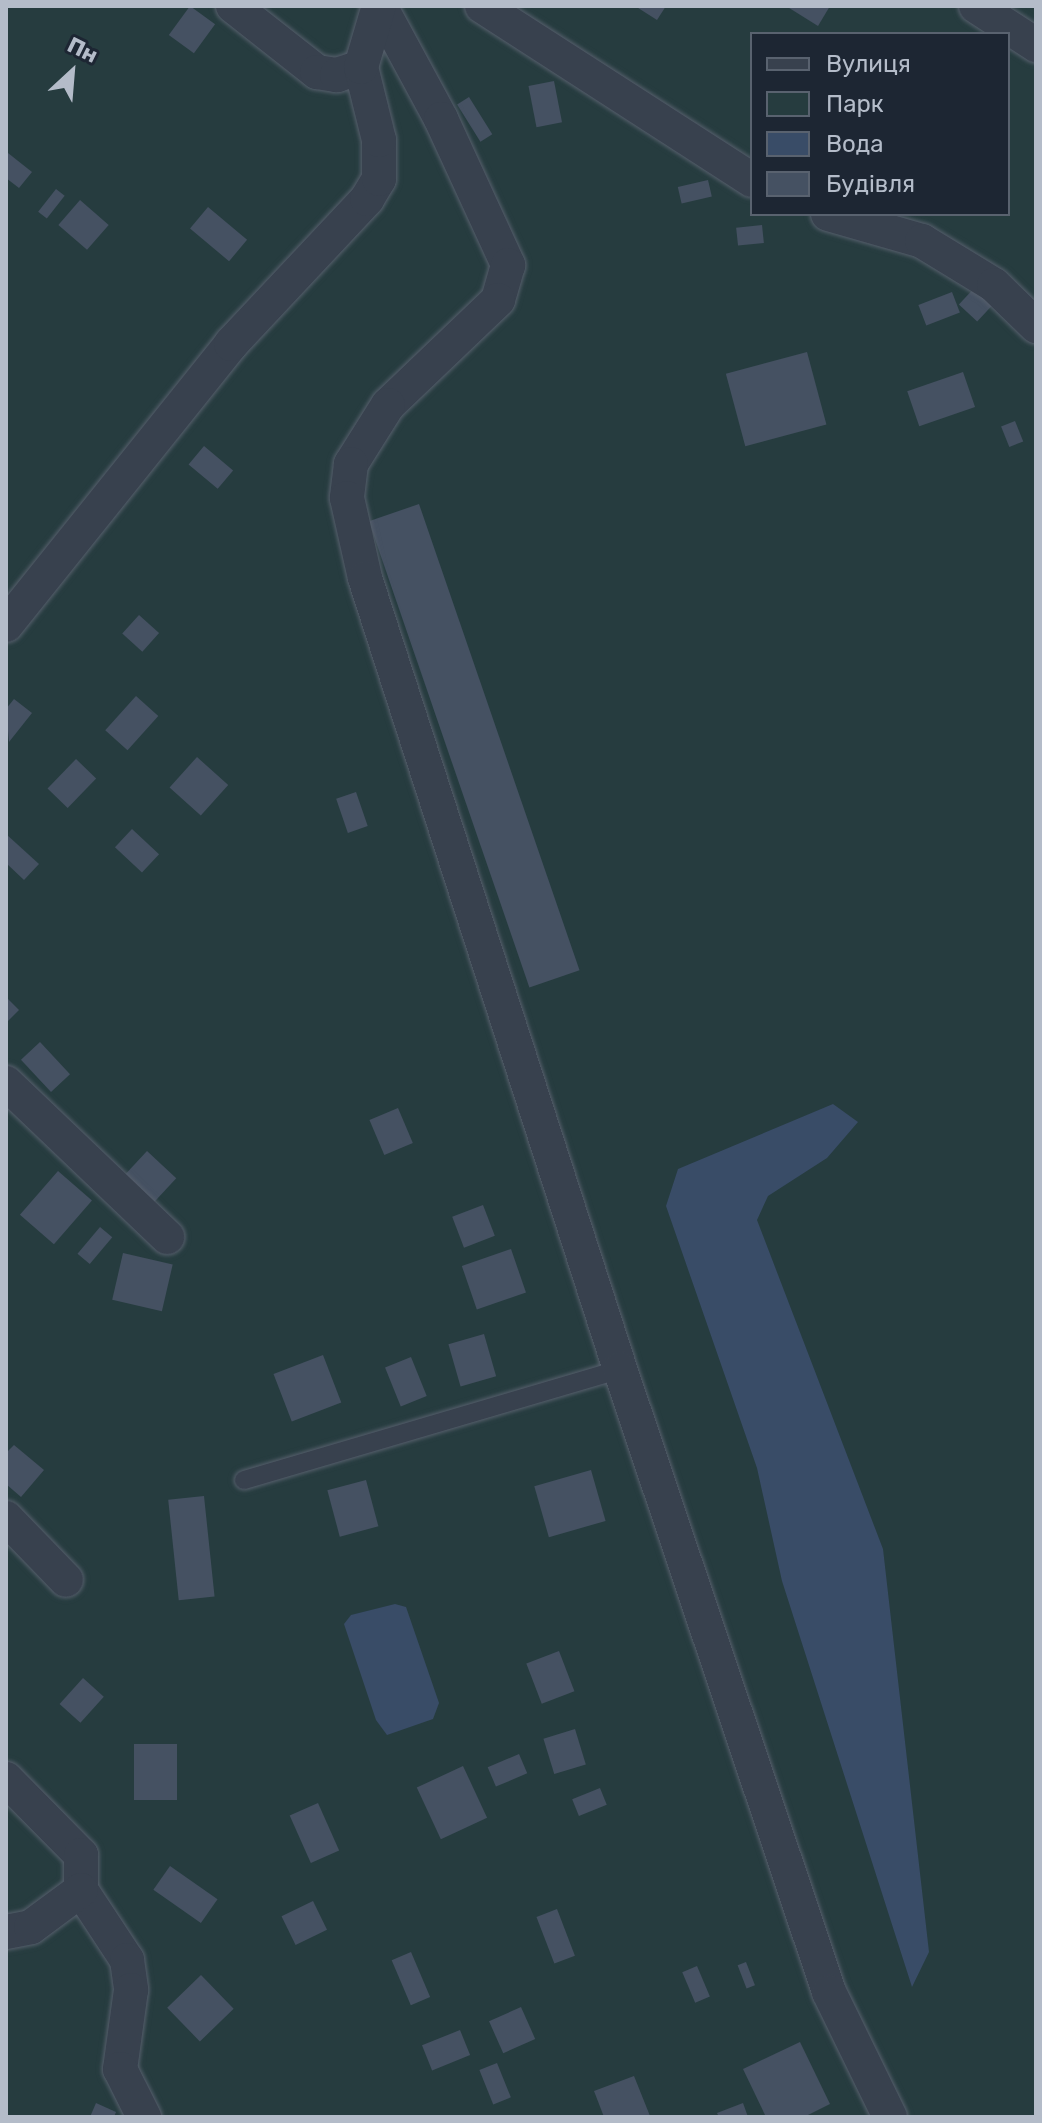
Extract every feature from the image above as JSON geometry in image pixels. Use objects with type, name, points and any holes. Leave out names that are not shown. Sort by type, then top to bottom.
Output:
[{"type":"street","points":[[233,6],[317,72],[337,75],[361,67]]},
{"type":"street","points":[[6,625],[231,344],[367,199],[379,179],[381,160],[361,67],[379,6]]},
{"type":"street","points":[[379,6],[466,172],[508,265],[508,282],[498,300],[388,405],[351,464],[347,498],[365,578],[620,1369],[829,1992],[890,2117]]},
{"type":"street","points":[[482,6],[750,179]]},
{"type":"street","points":[[976,6],[1036,45]]},
{"type":"street","points":[[835,216],[922,241],[994,285],[1036,326]]},
{"type":"street","points":[[6,1083],[167,1237]]},
{"type":"street","points":[[6,1518],[66,1580]]},
{"type":"street","points":[[6,1779],[81,1855],[81,1890],[127,1960],[131,1990],[120,2069],[144,2117]]},
{"type":"street","points":[[6,1932],[31,1927],[81,1890]]},
{"type":"lane","points":[[244,1480],[620,1369]]},
{"type":"green space","points":[[6,6],[1036,6],[1036,2117],[6,2117]]},
{"type":"water","points":[[833,1104],[858,1122],[827,1158],[768,1196],[757,1220],[883,1549],[929,1952],[912,1987],[782,1581],[757,1468],[666,1206],[678,1169]]},
{"type":"water","points":[[395,1604],[406,1607],[439,1703],[433,1719],[387,1735],[376,1720],[344,1624],[351,1615]]},
{"type":"building","points":[[190,6],[215,24],[194,53],[169,35]]},
{"type":"building","points":[[635,6],[666,6],[657,20]]},
{"type":"building","points":[[786,6],[830,6],[818,26]]},
{"type":"building","points":[[554,81],[562,122],[536,127],[528,86]]},
{"type":"building","points":[[469,97],[492,134],[480,142],[457,104]]},
{"type":"building","points":[[8,153],[32,172],[19,188],[6,178]]},
{"type":"building","points":[[708,180],[712,197],[682,204],[678,187]]},
{"type":"building","points":[[56,189],[65,196],[47,219],[38,212]]},
{"type":"building","points":[[80,200],[109,225],[87,250],[58,225]]},
{"type":"building","points":[[208,207],[247,240],[229,261],[190,228]]},
{"type":"building","points":[[762,225],[764,243],[738,246],[736,228]]},
{"type":"building","points":[[978,284],[996,301],[977,322],[959,304]]},
{"type":"building","points":[[952,292],[960,313],[926,325],[918,305]]},
{"type":"building","points":[[807,352],[826,424],[745,446],[726,374]]},
{"type":"building","points":[[963,372],[975,407],[919,426],[907,391]]},
{"type":"building","points":[[1015,421],[1023,441],[1009,447],[1001,427]]},
{"type":"building","points":[[204,446],[233,470],[218,489],[189,464]]},
{"type":"building","points":[[419,504],[580,970],[529,987],[369,521]]},
{"type":"building","points":[[139,615],[159,633],[142,652],[122,634]]},
{"type":"building","points":[[136,696],[158,716],[128,750],[105,730]]},
{"type":"building","points":[[14,699],[32,713],[9,742],[6,709]]},
{"type":"building","points":[[197,757],[228,785],[201,816],[170,787]]},
{"type":"building","points":[[76,759],[96,778],[68,808],[48,788]]},
{"type":"building","points":[[356,792],[368,826],[348,833],[336,799]]},
{"type":"building","points":[[132,829],[159,854],[142,873],[115,847]]},
{"type":"building","points":[[6,834],[39,864],[24,880],[6,863]]},
{"type":"building","points":[[6,997],[19,1010],[6,1023]]},
{"type":"building","points":[[40,1042],[70,1074],[51,1092],[21,1060]]},
{"type":"building","points":[[398,1108],[413,1143],[384,1155],[369,1120]]},
{"type":"building","points":[[147,1151],[176,1178],[154,1202],[125,1174]]},
{"type":"building","points":[[58,1171],[92,1201],[54,1244],[20,1215]]},
{"type":"building","points":[[483,1205],[495,1236],[464,1248],[452,1217]]},
{"type":"building","points":[[100,1227],[112,1237],[90,1264],[78,1254]]},
{"type":"building","points":[[511,1249],[526,1292],[477,1309],[462,1266]]},
{"type":"building","points":[[123,1253],[173,1264],[162,1311],[112,1300]]},
{"type":"building","points":[[484,1334],[496,1376],[461,1386],[448,1344]]},
{"type":"building","points":[[323,1355],[341,1403],[292,1422],[274,1374]]},
{"type":"building","points":[[411,1357],[427,1396],[401,1406],[385,1367]]},
{"type":"building","points":[[14,1445],[44,1470],[21,1497],[6,1484],[6,1453]]},
{"type":"building","points":[[591,1470],[606,1521],[549,1537],[534,1486]]},
{"type":"building","points":[[366,1480],[378,1526],[340,1537],[327,1490]]},
{"type":"building","points":[[204,1496],[215,1596],[179,1600],[168,1500]]},
{"type":"building","points":[[559,1651],[574,1691],[542,1704],[526,1664]]},
{"type":"building","points":[[83,1678],[104,1697],[80,1723],[60,1704]]},
{"type":"building","points":[[575,1729],[586,1764],[554,1774],[543,1739]]},
{"type":"building","points":[[134,1744],[177,1744],[177,1800],[134,1800]]},
{"type":"building","points":[[519,1754],[527,1773],[496,1787],[488,1767]]},
{"type":"building","points":[[463,1766],[487,1818],[441,1839],[417,1788]]},
{"type":"building","points":[[600,1788],[607,1805],[579,1816],[572,1799]]},
{"type":"building","points":[[318,1803],[339,1851],[311,1863],[290,1816]]},
{"type":"building","points":[[170,1866],[218,1899],[201,1923],[153,1890]]},
{"type":"building","points":[[313,1901],[327,1930],[296,1945],[282,1916]]},
{"type":"building","points":[[557,1909],[575,1956],[554,1964],[536,1917]]},
{"type":"building","points":[[411,1952],[430,1997],[411,2005],[392,1960]]},
{"type":"building","points":[[746,1962],[755,1985],[747,1989],[738,1965]]},
{"type":"building","points":[[697,1966],[710,1996],[695,2003],[682,1972]]},
{"type":"building","points":[[201,1975],[234,2009],[200,2041],[167,2008]]},
{"type":"building","points":[[521,2007],[535,2039],[503,2053],[489,2021]]},
{"type":"building","points":[[460,2030],[470,2055],[432,2070],[422,2045]]},
{"type":"building","points":[[800,2042],[830,2104],[804,2117],[766,2117],[743,2069]]},
{"type":"building","points":[[497,2063],[511,2097],[493,2104],[479,2070]]},
{"type":"building","points":[[634,2076],[650,2116],[604,2117],[594,2091]]},
{"type":"building","points":[[96,2103],[116,2112],[114,2117],[90,2117]]},
{"type":"building","points":[[743,2103],[748,2117],[719,2117],[717,2113]]}]
